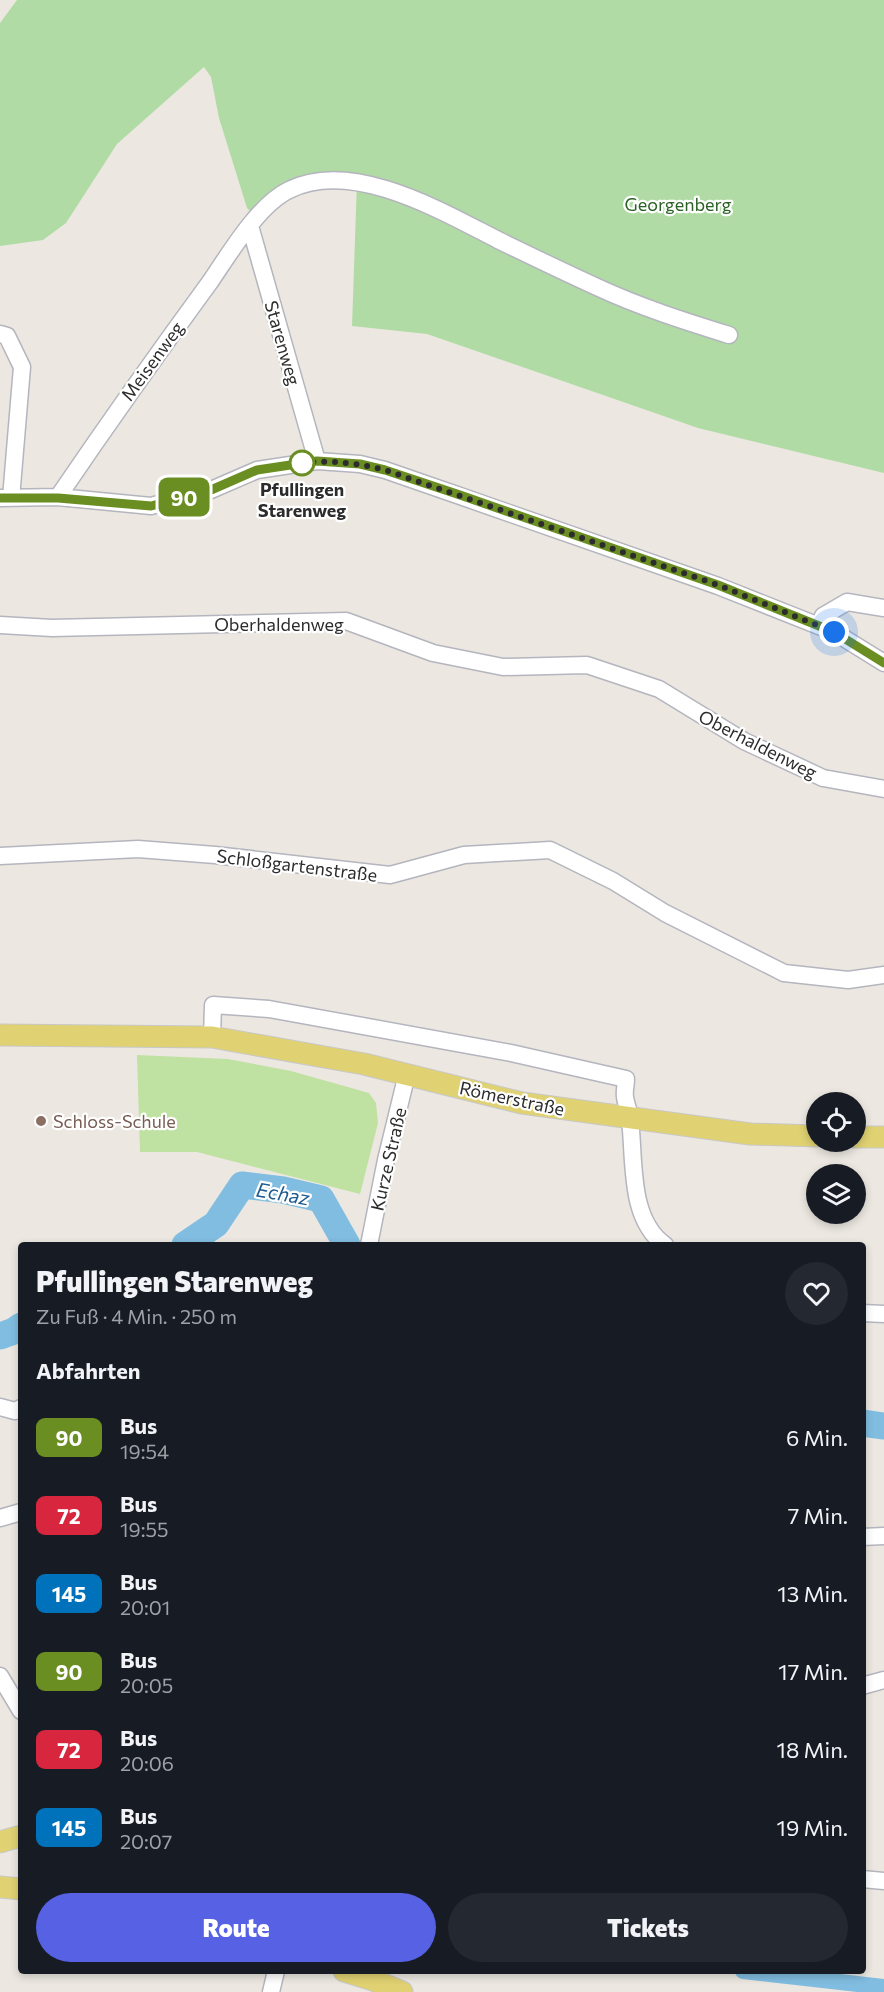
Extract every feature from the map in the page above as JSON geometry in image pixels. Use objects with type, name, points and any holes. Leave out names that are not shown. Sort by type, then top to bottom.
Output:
[{"type":"main road","name":"Römerstraße","points":[[0,1035],[212,1037],[364,1064],[522,1103],[750,1134],[806,1136]]},
{"type":"main road","points":[[866,1137],[884,1137]]},
{"type":"main road","points":[[0,1842],[18,1837]]},
{"type":"main road","points":[[0,1887],[18,1889]]},
{"type":"main road","points":[[354,1974],[402,1992]]},
{"type":"street","name":"Meisenweg","points":[[58,498],[129,393],[250,226],[267,206],[289,190],[312,182],[334,180],[376,186],[401,194],[634,304],[729,335]]},
{"type":"street","name":"Starenweg","points":[[250,226],[317,461]]},
{"type":"street","points":[[0,334],[7,336],[22,367],[6,498],[58,498],[151,506],[211,490],[257,470],[317,461],[360,464],[385,470],[718,585],[834,632],[884,663]]},
{"type":"street","points":[[819,626],[823,616],[847,602],[884,608]]},
{"type":"street","name":"Oberhaldenweg","points":[[0,625],[52,628],[346,621],[433,653],[502,667],[587,665],[659,689],[744,741],[823,778],[884,789]]},
{"type":"street","name":"Schloßgartenstraße","points":[[0,856],[138,849],[215,855],[390,875],[464,855],[550,850],[614,881],[665,913],[784,973],[848,980],[884,975]]},
{"type":"street","points":[[212,1037],[213,1005],[269,1010],[511,1053],[626,1079],[625,1098],[630,1118],[633,1168],[641,1214],[660,1242]]},
{"type":"street","name":"Kurze Straße","points":[[370,1242],[386,1160],[407,1074]]},
{"type":"street","points":[[866,1313],[884,1314]]},
{"type":"street","points":[[0,1407],[15,1411],[18,1410]]},
{"type":"street","points":[[0,1518],[18,1513]]},
{"type":"street","points":[[866,1537],[884,1536]]},
{"type":"street","points":[[0,1676],[18,1706]]},
{"type":"street","points":[[866,1685],[884,1680]]},
{"type":"street","points":[[866,1879],[884,1881]]},
{"type":"street","points":[[271,1992],[275,1974]]},
{"type":"green space","name":"Georgenberg","points":[[17,0],[884,0],[884,473],[698,428],[427,334],[352,326],[357,181],[322,177],[251,212],[247,208],[219,118],[211,77],[204,67],[117,144],[66,223],[43,240],[0,246],[0,23]]},
{"type":"green space","points":[[137,1055],[228,1059],[291,1071],[369,1093],[376,1103],[378,1123],[360,1194],[197,1152],[140,1152]]},
{"type":"waterway","name":"Echaz","points":[[189,1242],[216,1224],[242,1185],[283,1190],[321,1199],[345,1242]]},
{"type":"waterway","name":"Echaz","points":[[0,1336],[18,1328]]},
{"type":"waterway","name":"Echaz","points":[[866,1424],[884,1426]]},
{"type":"waterway","points":[[769,1974],[884,1987]]},
{"type":"bus line","name":"90","points":[[0,498],[58,498],[151,506],[211,490],[257,470],[317,461],[360,464],[460,495],[609,549],[718,585],[834,632],[884,663]]},
{"type":"place","name":"Pfullingen Starenweg","points":[[302,463]]},
{"type":"place","name":"Schloss-Schule","points":[[41,1121]]},
{"type":"route","points":[[302,463],[297,464],[317,461],[338,462],[385,470],[718,585],[834,632]]}]
